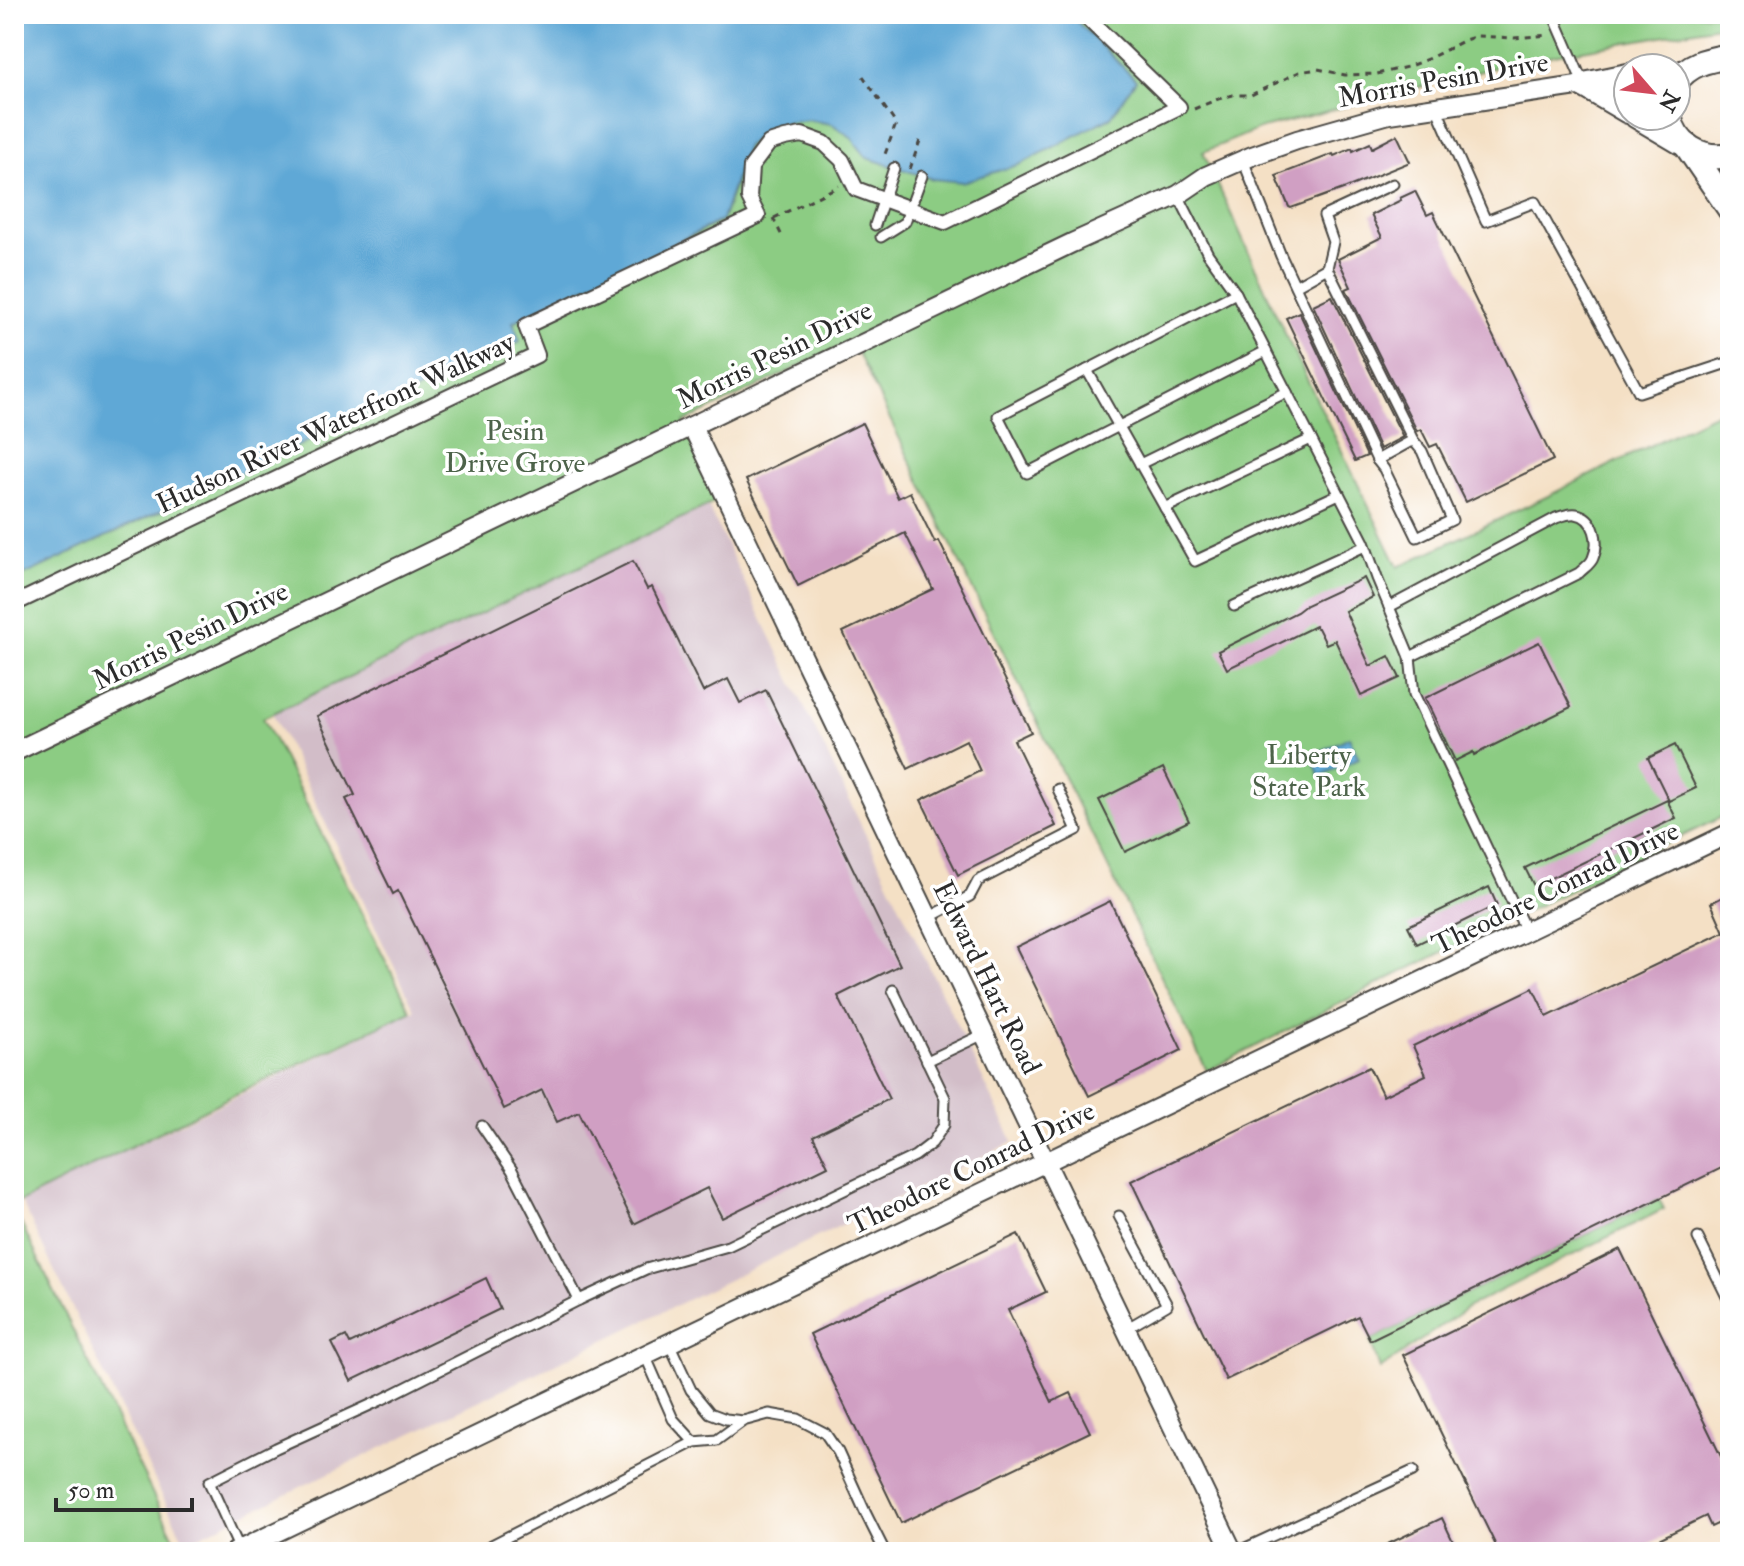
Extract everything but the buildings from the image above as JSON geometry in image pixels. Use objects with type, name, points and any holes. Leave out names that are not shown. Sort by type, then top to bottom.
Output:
[{"type":"street","points":[[1083,14],[1179,107]]},
{"type":"street","points":[[1692,64],[1723,59]]},
{"type":"street","points":[[1692,66],[1723,59]]},
{"type":"street","name":"Morris Pesin Drive","points":[[14,752],[1072,243],[1178,195],[1206,176],[1243,160],[1297,140],[1389,114],[1612,79]]},
{"type":"street","name":"Morris Pesin Drive","points":[[1584,85],[1612,102]]},
{"type":"street","name":"Hudson River Waterfront Walkway","points":[[14,604],[537,355],[526,326],[758,216],[749,198],[751,167],[769,143],[802,135],[824,143],[842,160],[856,189],[945,222],[1179,107]]},
{"type":"street","points":[[1664,132],[1705,155],[1730,155]]},
{"type":"street","points":[[1676,132],[1730,209]]},
{"type":"street","name":"Edward Hart Road","points":[[692,426],[1235,1552]]},
{"type":"street","name":"Theodore Conrad Drive","points":[[238,1551],[1730,833]]},
{"type":"lane","points":[[1553,14],[1584,85]]},
{"type":"lane","points":[[1436,107],[1486,221],[1535,202],[1639,392],[1730,362]]},
{"type":"lane","points":[[1243,160],[1281,256],[1377,460],[1417,537],[1452,520],[1422,451],[1413,440],[1327,268],[1333,242],[1324,216],[1393,184]]},
{"type":"lane","points":[[875,225],[877,197],[894,168]]},
{"type":"lane","points":[[881,237],[905,222],[922,176]]},
{"type":"lane","points":[[1178,195],[1208,254],[1236,293],[1365,546],[1410,657],[1414,694],[1526,931]]},
{"type":"lane","points":[[1295,286],[1327,268]]},
{"type":"lane","points":[[1236,293],[998,416],[1027,473],[1266,351]]},
{"type":"lane","points":[[1087,370],[1195,561],[1339,494]]},
{"type":"lane","points":[[1140,464],[1287,392]]},
{"type":"lane","points":[[1165,508],[1311,439]]},
{"type":"lane","points":[[1377,460],[1413,440]]},
{"type":"lane","points":[[1389,607],[1556,518],[1573,513],[1586,518],[1594,529],[1597,544],[1592,561],[1579,573],[1410,657]]},
{"type":"lane","points":[[1234,606],[1365,546]]},
{"type":"lane","points":[[928,918],[970,896],[978,881],[1077,830],[1058,789]]},
{"type":"lane","points":[[238,1551],[209,1482],[579,1300],[646,1269],[728,1246],[915,1156],[932,1143],[944,1125],[945,1098],[893,990]]},
{"type":"lane","points":[[927,1061],[984,1034]]},
{"type":"lane","points":[[482,1126],[512,1170],[579,1300]]},
{"type":"lane","points":[[1119,1216],[1167,1305],[1126,1329]]},
{"type":"lane","points":[[1698,1238],[1730,1303]]},
{"type":"lane","points":[[669,1343],[691,1390],[710,1413],[743,1421]]},
{"type":"lane","points":[[645,1355],[673,1419],[694,1442]]},
{"type":"lane","points":[[478,1552],[694,1442],[717,1440],[743,1421],[769,1414],[798,1419],[825,1433],[838,1452],[885,1552]]},
{"type":"lane","points":[[1235,1552],[1413,1471]]},
{"type":"path","points":[[1179,107],[1199,109],[1218,99],[1251,95],[1299,72],[1318,69],[1345,75],[1377,74],[1407,67],[1477,36],[1514,38],[1548,35]]},
{"type":"path","points":[[863,76],[896,124],[877,197]]},
{"type":"path","points":[[782,236],[773,218],[852,180]]},
{"type":"path","points":[[14,1474],[21,1489],[19,1505]]},
{"type":"shaded area","points":[[707,504],[1013,1142],[185,1543],[21,1201],[415,1010],[273,714]]},
{"type":"green space","name":"Liberty State Park","points":[[1069,14],[1730,14],[1730,24],[1493,68],[1259,129],[1203,152],[1289,342],[1398,567],[1730,406],[1730,813],[1404,971],[1207,1071],[852,341],[684,422],[715,502],[263,718],[411,1011],[14,1205],[14,580],[519,342],[513,322],[722,221],[746,147],[760,132],[784,123],[809,120],[832,124],[851,137],[867,158],[933,179],[1021,164],[1111,117],[1136,80]]},
{"type":"green space","points":[[1659,1199],[1664,1209],[1468,1307],[1380,1369],[1370,1340]]},
{"type":"green space","points":[[14,1209],[178,1546],[166,1552],[14,1552]]},
{"type":"water","points":[[14,14],[1069,14],[1136,80],[1111,117],[1021,164],[962,182],[933,179],[867,158],[851,137],[832,124],[809,120],[784,123],[761,132],[746,147],[722,220],[513,322],[520,341],[14,580]]},
{"type":"water","points":[[1349,737],[1359,758],[1320,776],[1311,756]]},
{"type":"park label","name":"Pesin Drive Grove","points":[[515,446]]}]
